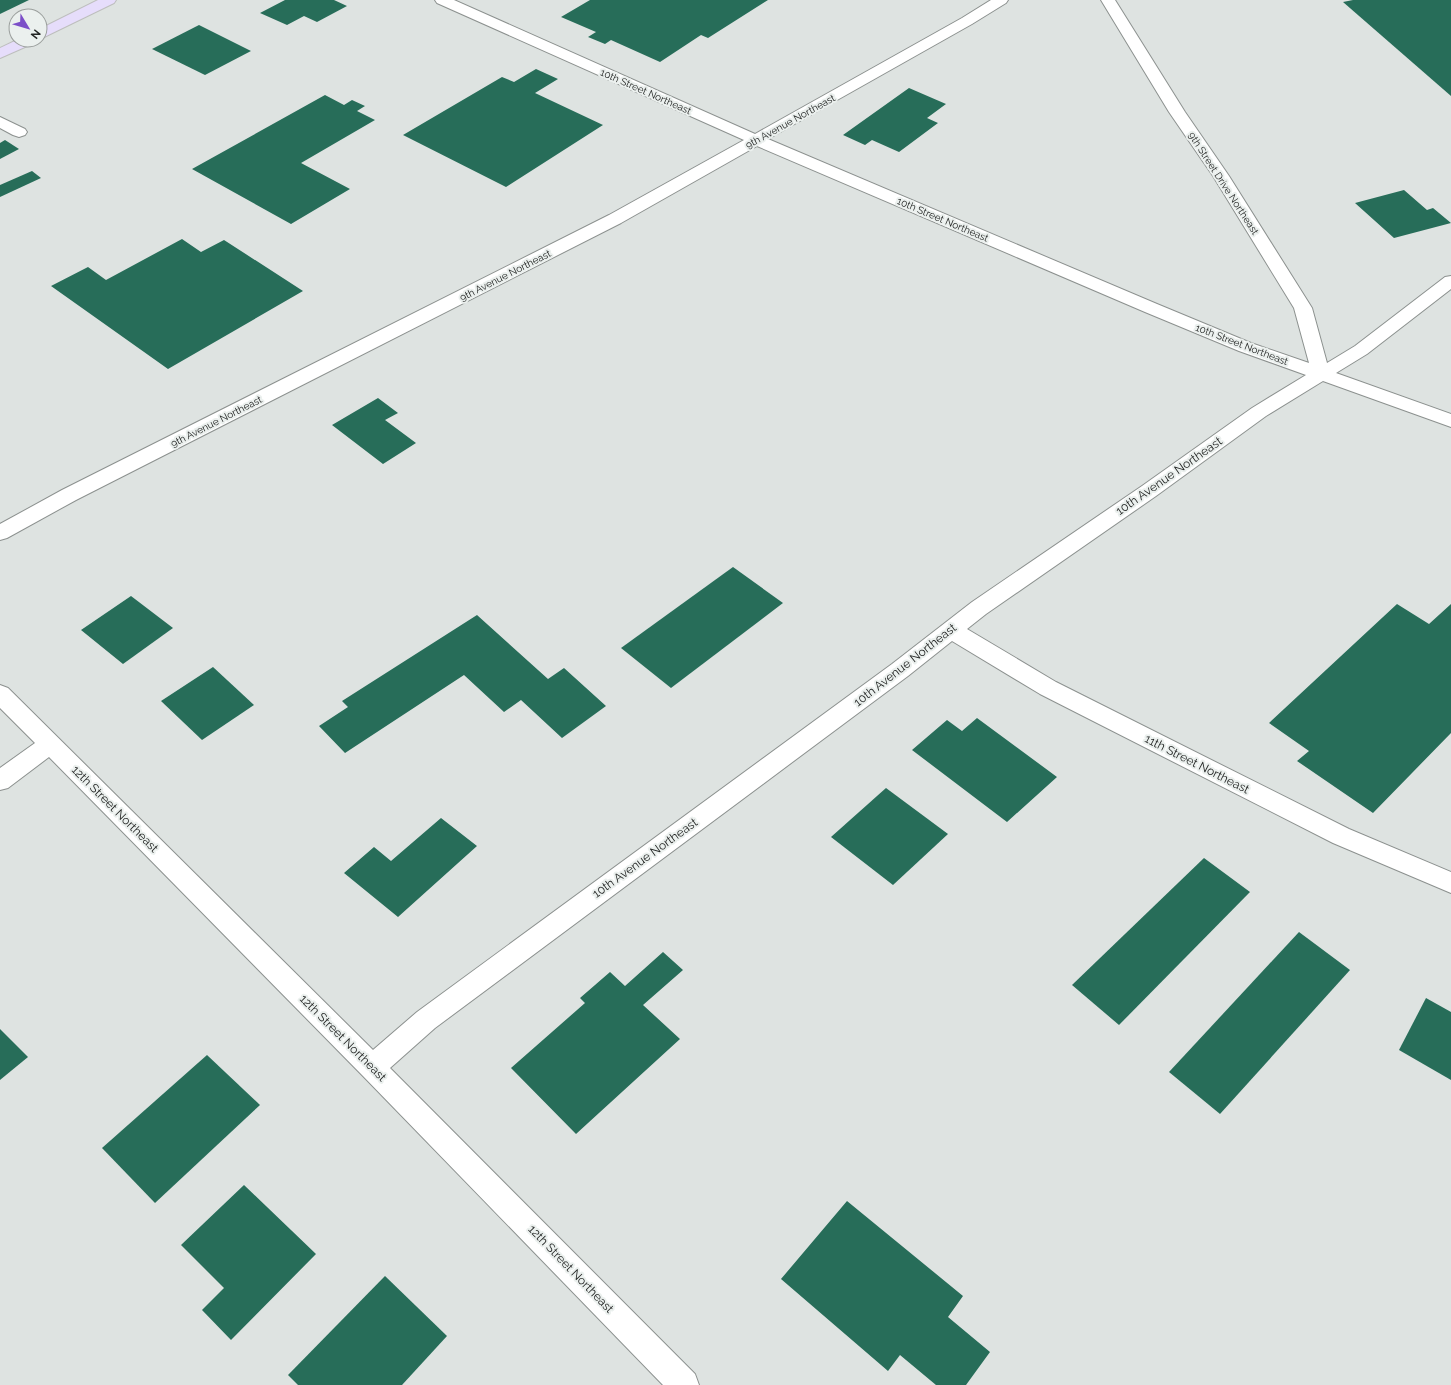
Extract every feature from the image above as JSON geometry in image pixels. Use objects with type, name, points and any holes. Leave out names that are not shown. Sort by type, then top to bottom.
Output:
[{"type":"main road","points":[[48,31],[109,0]]},
{"type":"main road","points":[[0,54],[12,48]]},
{"type":"street","name":"10th Street Northeast","points":[[442,0],[703,117],[1151,308],[1245,347],[1451,421]]},
{"type":"street","name":"9th Avenue Northeast","points":[[0,533],[69,495],[615,219],[968,21],[1001,0]]},
{"type":"street","name":"9th Street Drive Northeast","points":[[1108,0],[1177,112],[1221,176],[1303,308],[1321,374]]},
{"type":"street","points":[[0,122],[19,132]]},
{"type":"street","name":"10th Avenue Northeast","points":[[372,1067],[426,1020],[900,670],[979,608],[1149,491],[1259,412],[1361,350],[1451,281]]},
{"type":"street","name":"11th Street Northeast","points":[[951,630],[1048,688],[1341,836],[1451,883]]},
{"type":"street","name":"12th Street Northeast","points":[[0,694],[372,1067],[684,1385]]},
{"type":"street","points":[[0,781],[50,744]]},
{"type":"building","points":[[0,0],[29,0],[12,8],[8,8],[8,10],[0,14]]},
{"type":"building","points":[[285,0],[334,0],[347,6],[317,22],[304,16],[287,25],[260,13]]},
{"type":"building","points":[[590,0],[768,0],[708,38],[701,35],[660,62],[611,40],[605,44],[588,37],[596,32],[561,17]]},
{"type":"building","points":[[1353,0],[1451,0],[1451,96],[1343,2]]},
{"type":"building","points":[[199,25],[251,51],[205,75],[152,49]]},
{"type":"building","points":[[536,69],[558,79],[535,93],[603,125],[506,187],[403,135],[502,77],[514,82]]},
{"type":"building","points":[[909,88],[946,104],[927,118],[938,123],[899,152],[872,140],[865,145],[843,135]]},
{"type":"building","points":[[325,95],[344,105],[352,100],[365,106],[357,111],[375,120],[301,163],[350,189],[291,224],[192,169]]},
{"type":"building","points":[[5,140],[19,149],[0,159],[0,143]]},
{"type":"building","points":[[32,171],[41,178],[0,197],[0,185]]},
{"type":"building","points":[[1404,190],[1427,210],[1433,208],[1451,223],[1394,238],[1355,203]]},
{"type":"building","points":[[182,239],[201,252],[224,240],[303,291],[168,369],[51,286],[88,267],[106,280]]},
{"type":"building","points":[[378,398],[398,413],[385,420],[416,443],[383,464],[332,425]]},
{"type":"building","points":[[733,567],[783,603],[671,688],[621,648]]},
{"type":"building","points":[[131,596],[173,628],[123,664],[81,630]]},
{"type":"building","points":[[1397,604],[1429,624],[1451,604],[1451,733],[1373,813],[1297,761],[1309,751],[1269,723]]},
{"type":"building","points":[[477,615],[548,679],[564,668],[606,706],[562,738],[521,700],[504,712],[464,675],[345,753],[319,726],[348,707],[342,701]]},
{"type":"building","points":[[213,667],[254,705],[202,740],[161,701]]},
{"type":"building","points":[[977,718],[1057,777],[1007,822],[912,750],[947,720],[962,731]]},
{"type":"building","points":[[886,788],[948,834],[893,885],[831,837]]},
{"type":"building","points":[[441,818],[477,846],[398,917],[344,873],[374,847],[391,861]]},
{"type":"building","points":[[1204,858],[1250,892],[1119,1025],[1072,985]]},
{"type":"building","points":[[1299,932],[1350,970],[1220,1114],[1169,1072]]},
{"type":"building","points":[[663,952],[683,970],[643,1005],[680,1039],[576,1134],[511,1068],[585,1003],[580,998],[610,972],[625,986]]},
{"type":"building","points":[[1426,998],[1451,1012],[1451,1080],[1399,1050]]},
{"type":"building","points":[[0,1029],[28,1057],[0,1080]]},
{"type":"building","points":[[207,1055],[260,1105],[155,1203],[102,1148]]},
{"type":"building","points":[[244,1185],[316,1254],[231,1340],[202,1310],[224,1288],[181,1245]]},
{"type":"building","points":[[847,1201],[963,1296],[948,1317],[990,1352],[966,1385],[936,1385],[900,1355],[888,1371],[781,1279]]},
{"type":"building","points":[[385,1276],[447,1336],[402,1385],[298,1385],[288,1375]]}]
